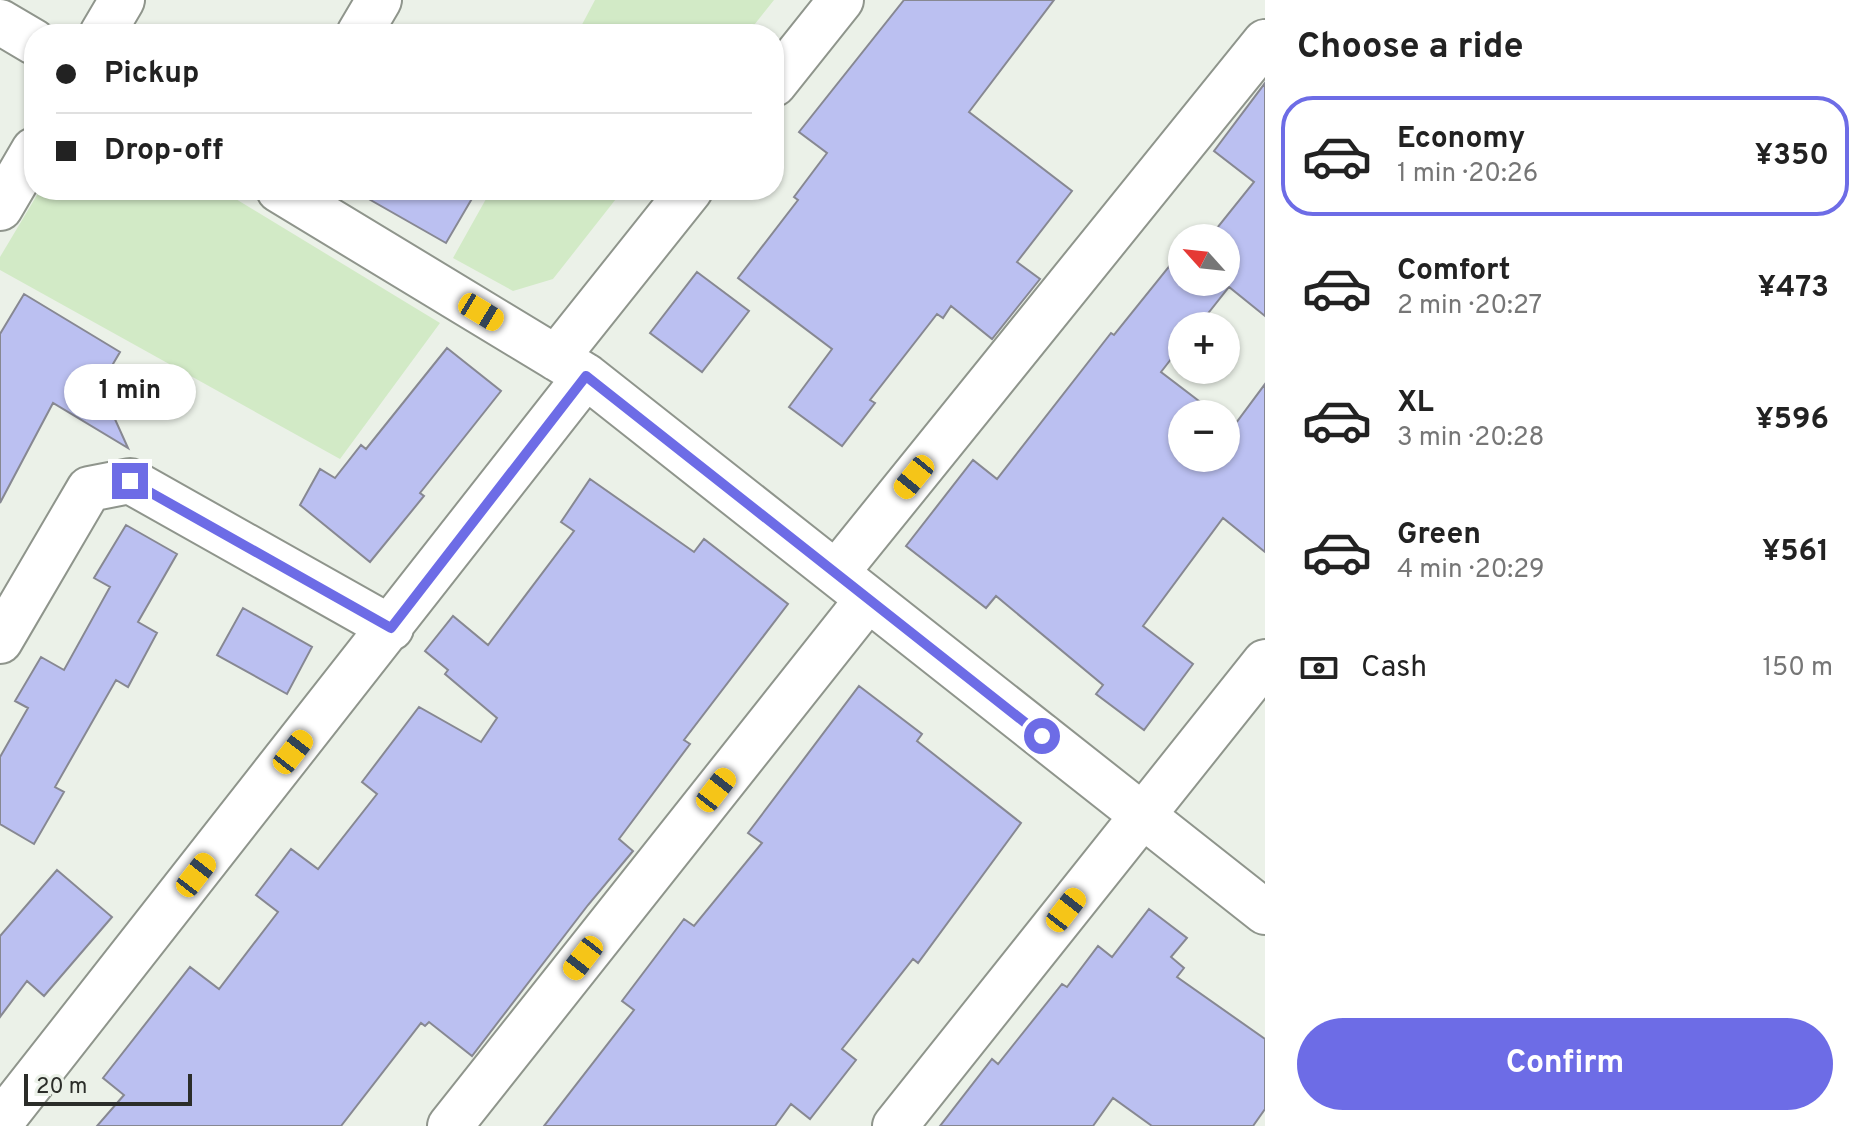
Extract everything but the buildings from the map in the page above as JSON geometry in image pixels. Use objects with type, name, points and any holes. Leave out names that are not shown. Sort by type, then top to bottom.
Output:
[{"type":"street","points":[[108,24],[122,0]]},
{"type":"street","points":[[365,24],[379,0]]},
{"type":"street","points":[[784,71],[841,0]]},
{"type":"street","points":[[0,22],[24,36]]},
{"type":"street","points":[[450,1126],[852,586],[1265,42]]},
{"type":"street","points":[[0,208],[24,167]]},
{"type":"street","points":[[295,200],[571,367],[1265,912]]},
{"type":"street","points":[[0,1123],[391,628],[683,200]]},
{"type":"street","points":[[0,641],[89,489],[130,481],[391,628]]},
{"type":"street","points":[[895,1126],[1265,662]]},
{"type":"green space","points":[[595,0],[774,0],[755,24],[582,24]]},
{"type":"green space","points":[[34,200],[237,200],[440,323],[340,459],[0,270],[0,257]]},
{"type":"green space","points":[[485,200],[615,200],[553,279],[513,291],[453,258]]},
{"type":"route","points":[[130,481],[391,628],[586,376],[1042,736]]}]
